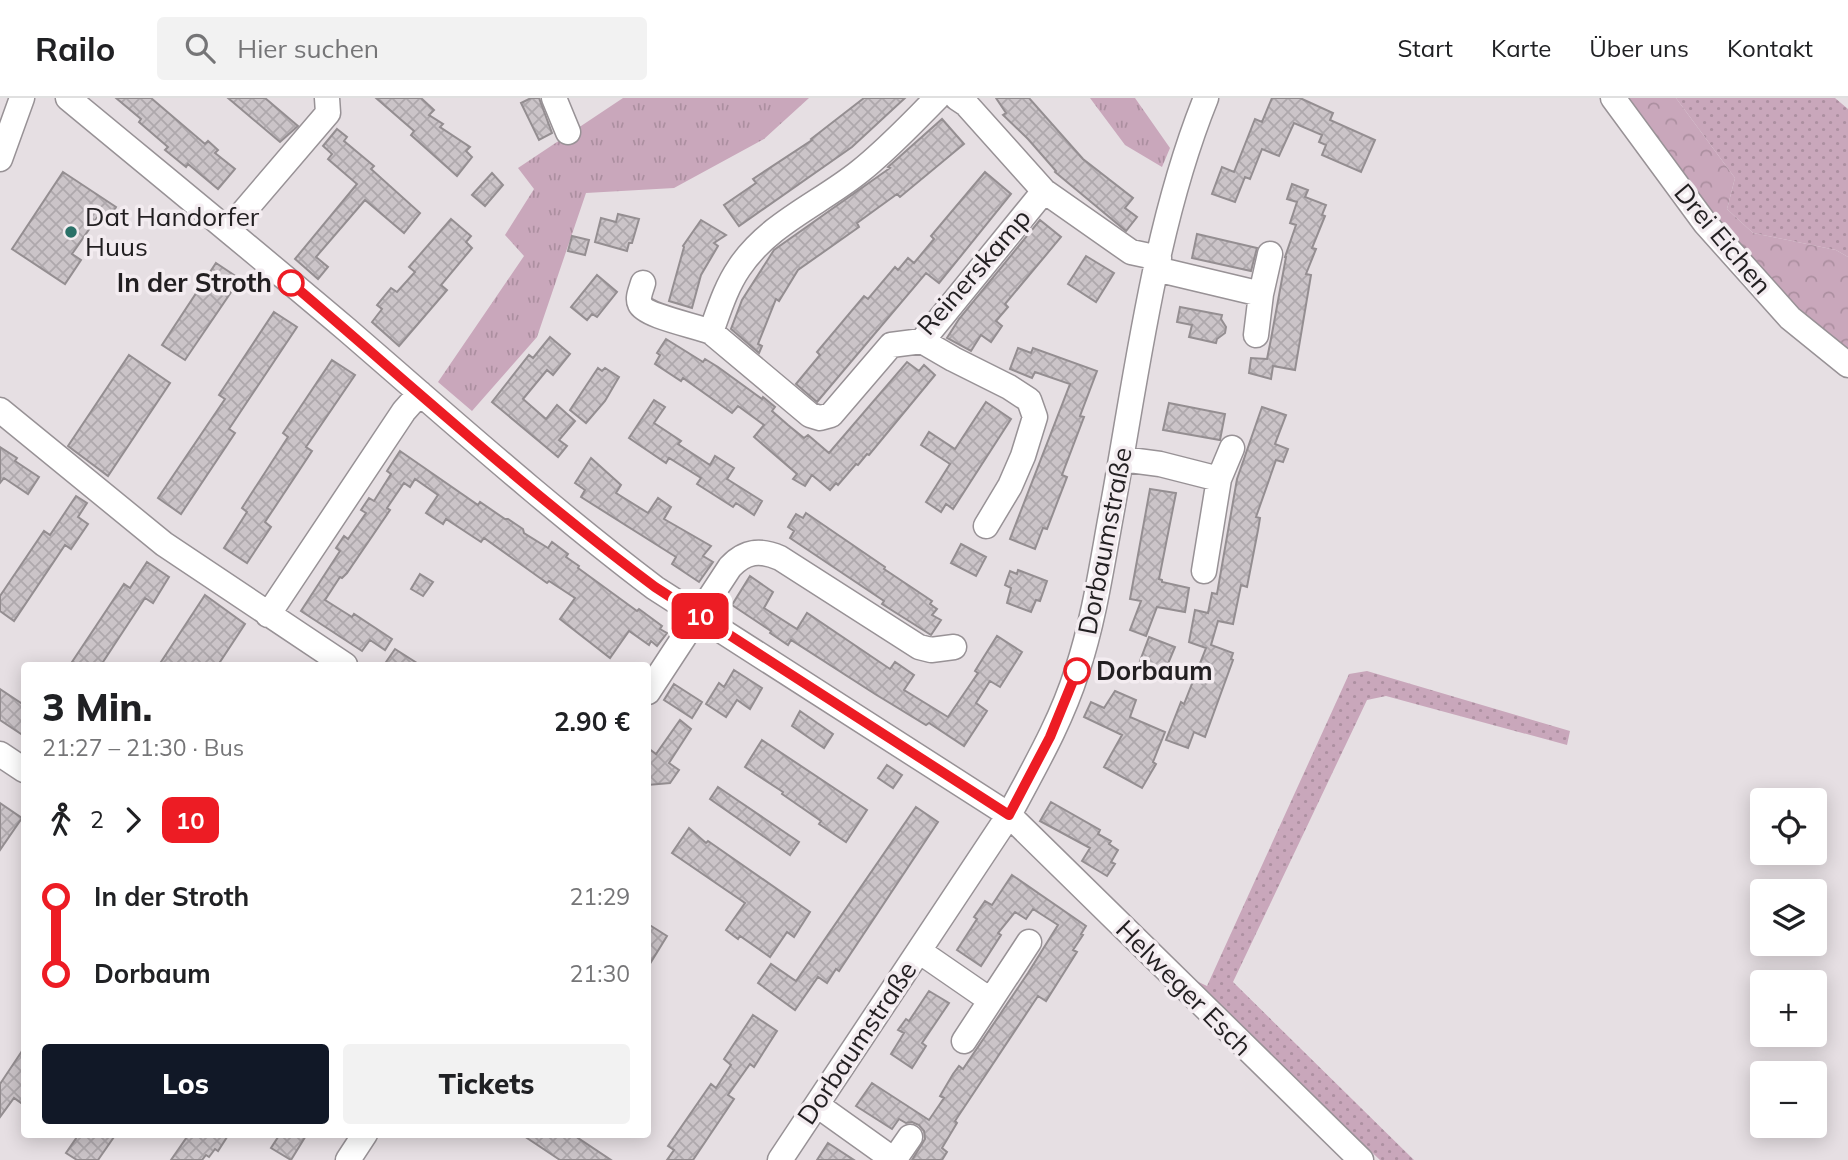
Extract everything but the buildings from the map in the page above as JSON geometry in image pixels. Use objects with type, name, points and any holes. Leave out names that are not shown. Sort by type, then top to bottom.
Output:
[{"type":"street","points":[[0,159],[22,98]]},
{"type":"street","name":"Helweger Esch","points":[[68,98],[608,552],[655,587],[1009,815],[1361,1160]]},
{"type":"street","points":[[228,230],[328,113],[327,98]]},
{"type":"street","points":[[554,98],[568,132]]},
{"type":"street","points":[[711,332],[727,289],[738,268],[754,249],[791,218],[858,173],[937,98]]},
{"type":"street","name":"Reinerskamp","points":[[957,98],[966,104],[1044,191],[1131,251],[1157,263],[1261,294]]},
{"type":"street","name":"Dorbaumstraße","points":[[780,1160],[1009,815],[1050,737],[1077,671],[1100,578],[1157,263],[1183,158],[1206,98]]},
{"type":"street","name":"Drei Eichen","points":[[1614,98],[1704,223],[1790,318],[1848,365]]},
{"type":"street","name":"Reinerskamp","points":[[643,283],[638,300],[649,314],[711,332],[796,405],[810,415],[820,418],[831,415],[891,345],[905,341],[922,341],[1044,191]]},
{"type":"street","points":[[1256,335],[1270,254]]},
{"type":"street","points":[[922,341],[1029,400],[1035,417],[1010,486],[986,526]]},
{"type":"street","points":[[268,615],[404,411],[420,393]]},
{"type":"street","points":[[0,410],[140,526],[340,662]]},
{"type":"street","points":[[1203,571],[1219,479],[1232,448]]},
{"type":"street","points":[[1122,459],[1160,464],[1219,479]]},
{"type":"street","points":[[651,687],[730,567],[739,558],[753,552],[769,553],[780,558],[919,647],[931,650],[954,647]]},
{"type":"street","points":[[0,754],[21,768]]},
{"type":"street","points":[[964,1041],[1029,942]]},
{"type":"street","points":[[919,951],[990,1000]]},
{"type":"street","points":[[817,1105],[894,1160],[910,1136]]},
{"type":"street","points":[[348,1160],[362,1138]]},
{"type":"green space","points":[[623,98],[809,98],[764,139],[674,188],[586,193],[537,337],[472,411],[438,382],[524,256],[505,235],[534,189],[518,168]]},
{"type":"green space","points":[[1090,98],[1135,98],[1170,148],[1162,167],[1125,145]]},
{"type":"green space","points":[[1628,98],[1676,98],[1735,178],[1727,209],[1753,233],[1836,250],[1848,257],[1848,365],[1790,318]]},
{"type":"green space","points":[[1676,98],[1835,98],[1848,109],[1848,257],[1836,250],[1753,233],[1727,209],[1735,178]]},
{"type":"green space","points":[[1367,671],[1570,731],[1567,745],[1386,696],[1367,700],[1233,982],[1414,1160],[1380,1160],[1188,977],[1207,986],[1349,674]]},
{"type":"bus line","name":"10","points":[[291,283],[507,469],[655,587],[1009,815],[1041,757],[1077,671]]},
{"type":"place","name":"Dat Handorfer Huus","points":[[71,232]]},
{"type":"place","name":"In der Stroth","points":[[291,283]]},
{"type":"place","name":"Dorbaum","points":[[1077,671]]}]
